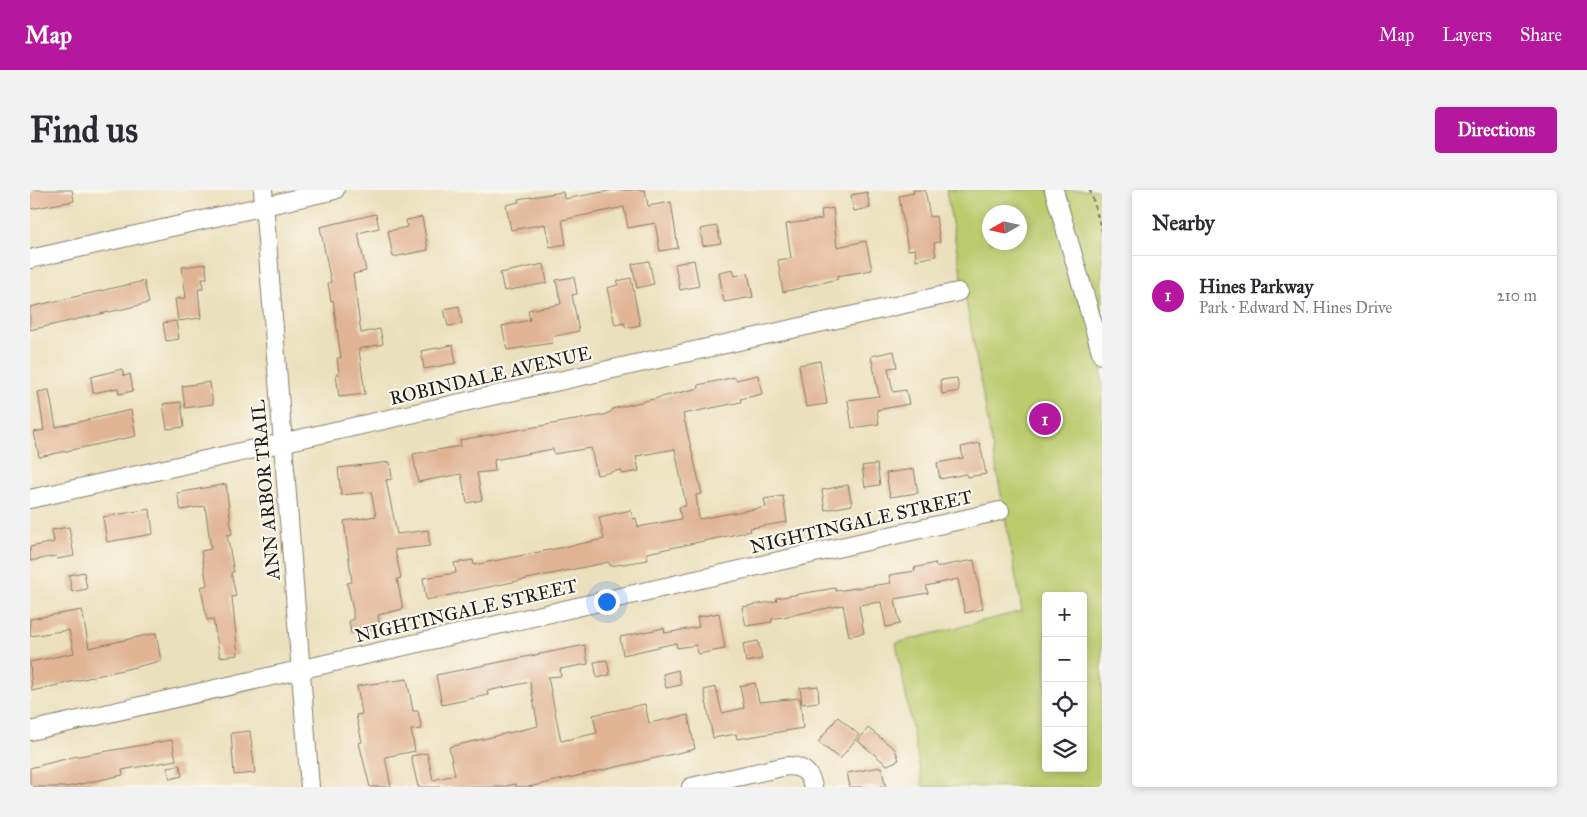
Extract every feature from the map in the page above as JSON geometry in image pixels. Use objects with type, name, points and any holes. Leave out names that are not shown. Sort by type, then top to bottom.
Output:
[{"type":"street","points":[[30,259],[264,198],[335,190]]},
{"type":"street","points":[[1054,190],[1102,355]]},
{"type":"street","name":"ANN ARBOR TRAIL","points":[[264,198],[310,787]]},
{"type":"street","name":"ROBINDALE AVENUE","points":[[30,499],[282,441],[958,292]]},
{"type":"street","name":"NIGHTINGALE STREET","points":[[30,731],[1000,511]]},
{"type":"street","points":[[691,787],[787,766],[797,766],[804,770],[809,775],[814,787]]},
{"type":"path","points":[[1090,190],[1102,231]]},
{"type":"green space","points":[[946,190],[1102,190],[1102,787],[923,787],[896,643],[1022,611]]},
{"type":"building","points":[[30,190],[72,190],[74,201],[30,209]]},
{"type":"building","points":[[614,190],[645,190],[648,206],[671,202],[678,248],[660,251],[655,223],[628,228],[624,207],[562,220],[566,244],[550,247],[545,224],[511,230],[506,205],[519,202],[518,199],[563,192],[564,199]]},
{"type":"building","points":[[913,190],[925,190],[930,217],[936,216],[940,242],[934,243],[936,256],[916,260],[915,249],[908,250],[899,196],[914,193]]},
{"type":"building","points":[[867,192],[870,208],[854,211],[851,195]]},
{"type":"building","points":[[833,208],[837,247],[866,241],[872,270],[837,276],[838,279],[783,292],[778,260],[791,258],[786,224],[822,219],[821,210]]},
{"type":"building","points":[[376,214],[379,228],[358,233],[366,271],[353,274],[361,333],[380,329],[383,344],[359,349],[365,394],[339,397],[336,374],[339,374],[337,358],[341,358],[333,300],[331,301],[328,283],[331,282],[320,227]]},
{"type":"building","points":[[422,217],[428,250],[393,257],[388,231],[407,227],[406,220]]},
{"type":"building","points":[[717,226],[721,243],[703,246],[700,229]]},
{"type":"building","points":[[694,260],[699,286],[680,290],[675,264]]},
{"type":"building","points":[[649,261],[654,284],[637,288],[632,264]]},
{"type":"building","points":[[206,264],[207,278],[202,278],[203,289],[198,289],[201,318],[178,321],[175,299],[186,298],[182,267]]},
{"type":"building","points":[[544,264],[547,283],[504,291],[500,273]]},
{"type":"building","points":[[733,269],[735,276],[748,273],[753,297],[724,302],[719,272]]},
{"type":"building","points":[[574,277],[577,294],[572,295],[579,331],[551,337],[553,343],[507,350],[502,326],[530,320],[528,310],[561,304],[556,280]]},
{"type":"building","points":[[631,278],[640,325],[626,328],[624,323],[615,325],[607,288],[618,285],[617,281]]},
{"type":"building","points":[[144,281],[149,303],[30,330],[30,307]]},
{"type":"building","points":[[459,306],[462,324],[448,326],[444,309]]},
{"type":"building","points":[[176,321],[179,339],[166,341],[163,323]]},
{"type":"building","points":[[453,345],[456,363],[424,369],[421,351]]},
{"type":"building","points":[[894,351],[897,367],[888,368],[893,392],[906,390],[909,404],[877,410],[879,424],[852,428],[848,400],[879,396],[871,356]]},
{"type":"building","points":[[820,361],[827,404],[806,407],[799,365]]},
{"type":"building","points":[[122,369],[124,376],[130,374],[133,391],[119,394],[118,388],[93,393],[91,377]]},
{"type":"building","points":[[758,375],[762,394],[740,399],[741,402],[683,414],[702,494],[696,495],[699,519],[766,507],[764,499],[783,496],[787,522],[750,528],[751,531],[647,553],[648,560],[610,566],[609,562],[426,600],[423,578],[456,573],[454,563],[473,560],[474,565],[604,539],[599,517],[631,510],[633,519],[636,518],[638,527],[681,519],[679,507],[686,506],[675,449],[636,456],[639,471],[622,474],[621,470],[597,475],[591,448],[554,454],[553,449],[494,460],[495,471],[477,473],[482,500],[467,503],[461,474],[418,482],[413,454],[461,446],[460,440],[604,415],[612,411],[612,409],[699,388],[698,385],[735,377],[736,380]]},
{"type":"building","points":[[957,378],[959,391],[942,394],[940,380]]},
{"type":"building","points":[[210,382],[213,404],[185,408],[182,386]]},
{"type":"building","points":[[49,390],[56,427],[131,410],[136,436],[39,457],[34,432],[44,430],[38,392]]},
{"type":"building","points":[[181,402],[184,427],[167,429],[163,404]]},
{"type":"building","points":[[980,443],[986,474],[967,477],[966,474],[940,479],[937,463],[963,458],[961,447]]},
{"type":"building","points":[[390,462],[392,479],[386,480],[397,534],[428,530],[430,546],[395,550],[401,578],[397,579],[403,609],[378,615],[380,628],[351,633],[349,620],[353,620],[353,610],[347,583],[352,582],[344,521],[376,516],[371,492],[341,495],[338,468]]},
{"type":"building","points":[[877,464],[880,485],[865,487],[862,466]]},
{"type":"building","points":[[914,469],[918,493],[890,497],[886,473]]},
{"type":"building","points":[[226,484],[232,534],[227,535],[234,572],[231,572],[236,596],[232,597],[238,655],[220,657],[213,619],[207,620],[201,587],[207,585],[201,551],[211,549],[205,506],[181,510],[177,493]]},
{"type":"building","points":[[848,485],[852,505],[825,510],[822,490]]},
{"type":"building","points":[[150,509],[153,534],[107,542],[103,517]]},
{"type":"building","points":[[69,527],[74,556],[57,559],[56,556],[30,561],[30,547],[54,542],[52,530]]},
{"type":"building","points":[[974,560],[983,609],[965,613],[958,579],[926,586],[928,593],[895,599],[900,624],[886,627],[881,602],[859,605],[864,633],[849,636],[843,605],[772,619],[772,622],[746,626],[742,607],[777,601],[776,598],[835,588],[836,591],[891,583],[889,575],[915,571],[914,568],[935,563],[936,567]]},
{"type":"building","points":[[84,572],[87,589],[72,592],[69,575]]},
{"type":"building","points":[[82,610],[89,648],[156,633],[161,661],[32,691],[30,662],[74,653],[69,630],[30,636],[30,619]]},
{"type":"building","points":[[719,613],[725,649],[698,654],[696,645],[677,648],[676,643],[623,655],[620,637],[664,628],[665,633],[699,627],[697,617]]},
{"type":"building","points":[[758,641],[762,659],[746,662],[743,644]]},
{"type":"building","points":[[585,645],[588,664],[560,669],[561,676],[548,677],[561,741],[597,733],[593,715],[645,704],[649,723],[688,715],[695,749],[529,787],[516,787],[515,784],[502,787],[418,787],[411,756],[427,753],[433,780],[455,775],[449,747],[538,726],[530,682],[487,691],[488,695],[442,705],[436,675]]},
{"type":"building","points":[[607,660],[610,675],[597,678],[594,662]]},
{"type":"building","points":[[678,670],[681,685],[666,688],[663,674]]},
{"type":"building","points":[[407,679],[413,711],[418,711],[422,729],[411,730],[415,751],[385,757],[391,787],[370,787],[359,743],[362,742],[356,715],[362,714],[357,686]]},
{"type":"building","points":[[755,683],[759,702],[800,698],[803,728],[737,739],[736,734],[713,738],[704,690],[716,687],[722,713],[744,708],[740,686]]},
{"type":"building","points":[[818,686],[819,702],[802,704],[800,688]]},
{"type":"building","points":[[838,717],[859,735],[840,759],[818,742]]},
{"type":"building","points":[[868,728],[895,749],[899,760],[887,765],[858,741]]},
{"type":"building","points":[[250,731],[255,773],[234,775],[231,733]]},
{"type":"building","points":[[172,740],[176,760],[122,770],[123,775],[67,787],[30,787],[30,768],[73,757]]},
{"type":"building","points":[[180,765],[182,776],[170,779],[167,767]]},
{"type":"building","points":[[881,767],[886,787],[850,787],[847,773]]},
{"type":"place","name":"Hines Parkway","points":[[1045,419]]}]
